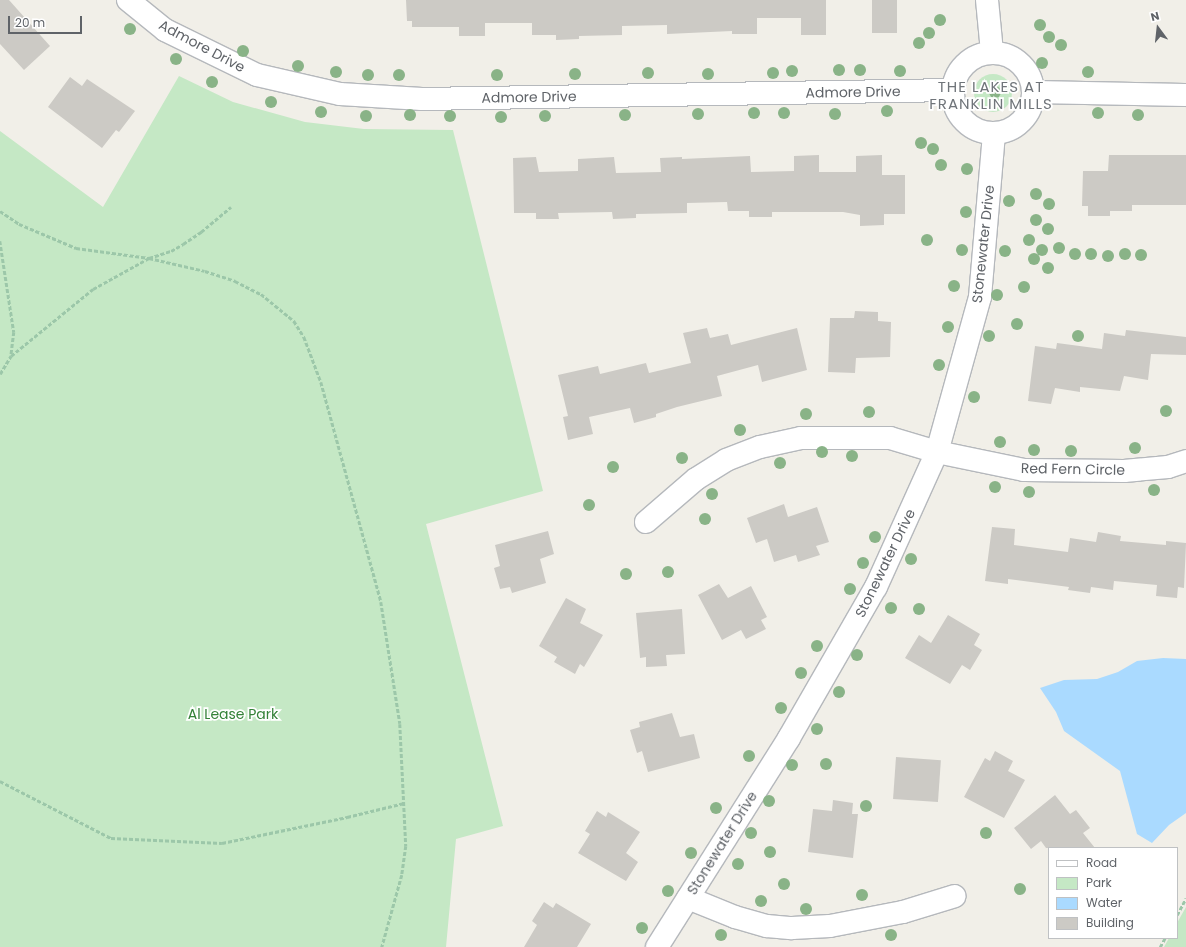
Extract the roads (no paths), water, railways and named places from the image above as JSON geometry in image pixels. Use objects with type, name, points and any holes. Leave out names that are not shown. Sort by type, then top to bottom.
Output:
[{"type":"street","name":"Admore Drive","points":[[128,0],[165,30],[257,75],[340,94],[422,99],[952,90]]},
{"type":"street","points":[[986,0],[992,52]]},
{"type":"street","points":[[992,52],[1008,55],[1021,63],[1031,76],[1034,92],[1031,108],[1023,121],[1010,130],[994,134],[978,131],[964,121],[954,107],[952,90],[956,75],[965,63],[977,55],[992,52]]},
{"type":"street","points":[[1034,92],[1186,95]]},
{"type":"street","name":"Stonewater Drive","points":[[657,947],[789,738],[876,587],[937,452],[980,297],[994,134]]},
{"type":"street","name":"Red Fern Circle","points":[[646,522],[696,479],[726,460],[760,447],[801,438],[845,436],[890,438],[937,452],[1024,470],[1124,471],[1168,467],[1186,461]]},
{"type":"street","points":[[688,898],[735,917],[767,926],[792,928],[830,926],[903,912],[955,896]]},
{"type":"water","points":[[1163,658],[1186,659],[1186,813],[1169,825],[1152,843],[1137,834],[1120,771],[1064,731],[1056,712],[1040,688],[1064,680],[1097,679],[1118,672],[1137,661]]},
{"type":"district","name":"THE LAKES AT FRANKLIN MILLS","points":[[991,94]]},
{"type":"park label","name":"Al Lease Park","points":[[233,714]]}]
